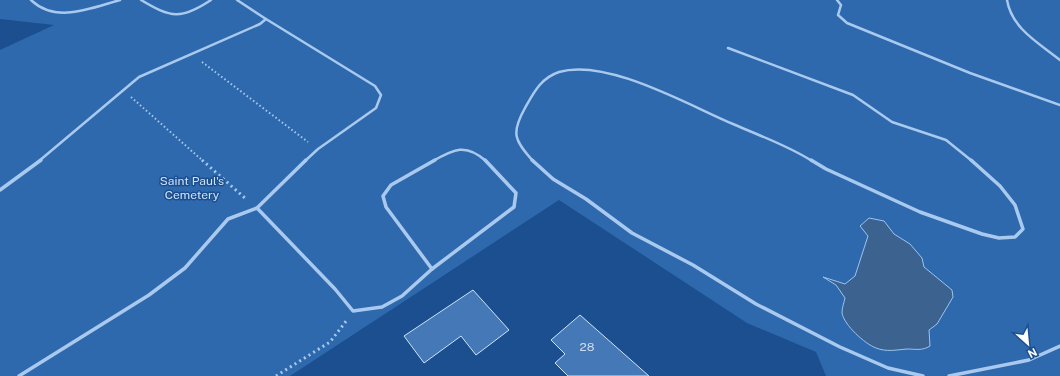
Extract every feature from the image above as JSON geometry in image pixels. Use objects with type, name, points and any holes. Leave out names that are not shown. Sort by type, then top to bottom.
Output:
[{"type":"lane","points":[[31,0],[46,11],[59,12],[77,11],[120,0]]},
{"type":"lane","points":[[141,0],[164,14],[175,16],[186,15],[196,11],[211,0]]},
{"type":"lane","points":[[19,376],[149,295],[185,268],[228,219],[257,208],[282,182],[318,149],[376,108],[381,95],[375,86],[236,0]]},
{"type":"lane","points":[[837,0],[841,5],[838,15],[847,23],[963,71],[1060,105]]},
{"type":"lane","points":[[1006,0],[1009,12],[1016,24],[1060,60]]},
{"type":"lane","points":[[0,190],[47,155],[139,77],[266,19]]},
{"type":"lane","points":[[728,48],[853,95],[892,122],[946,140],[970,158],[1000,186],[1015,205],[1023,229],[1015,237],[999,238],[950,223],[826,169],[790,147],[732,124],[686,102],[604,72],[575,69],[559,72],[545,78],[536,88],[518,122],[516,131],[518,144],[544,172],[586,199],[632,233],[693,266],[756,304],[840,347],[888,368],[923,376]]},
{"type":"lane","points":[[257,208],[335,289],[353,312],[382,307],[402,296],[432,269],[514,206],[516,193],[510,184],[473,151],[457,149],[448,152],[391,185],[384,196],[386,207],[432,269]]},
{"type":"lane","points":[[949,376],[1029,360],[1060,346]]},
{"type":"path","points":[[192,54],[318,149]]},
{"type":"path","points":[[123,90],[257,208]]},
{"type":"path","points":[[276,376],[330,342],[353,312]]},
{"type":"green space","name":"Saint Paul's Cemetery","points":[[0,0],[1060,0],[1060,376],[826,376],[816,352],[747,323],[559,200],[290,376],[0,376],[0,50],[54,25],[0,19]]},
{"type":"shaded area","points":[[869,218],[884,221],[894,234],[910,244],[922,258],[924,267],[952,290],[953,297],[937,324],[929,330],[930,346],[927,348],[887,350],[876,348],[866,343],[856,334],[844,318],[842,311],[845,298],[836,285],[823,277],[845,284],[855,276],[868,236],[860,226]]},
{"type":"building","points":[[473,290],[509,330],[476,355],[461,336],[424,363],[404,336]]},
{"type":"building","points":[[580,315],[649,376],[568,376],[555,363],[565,354],[551,340]]}]
